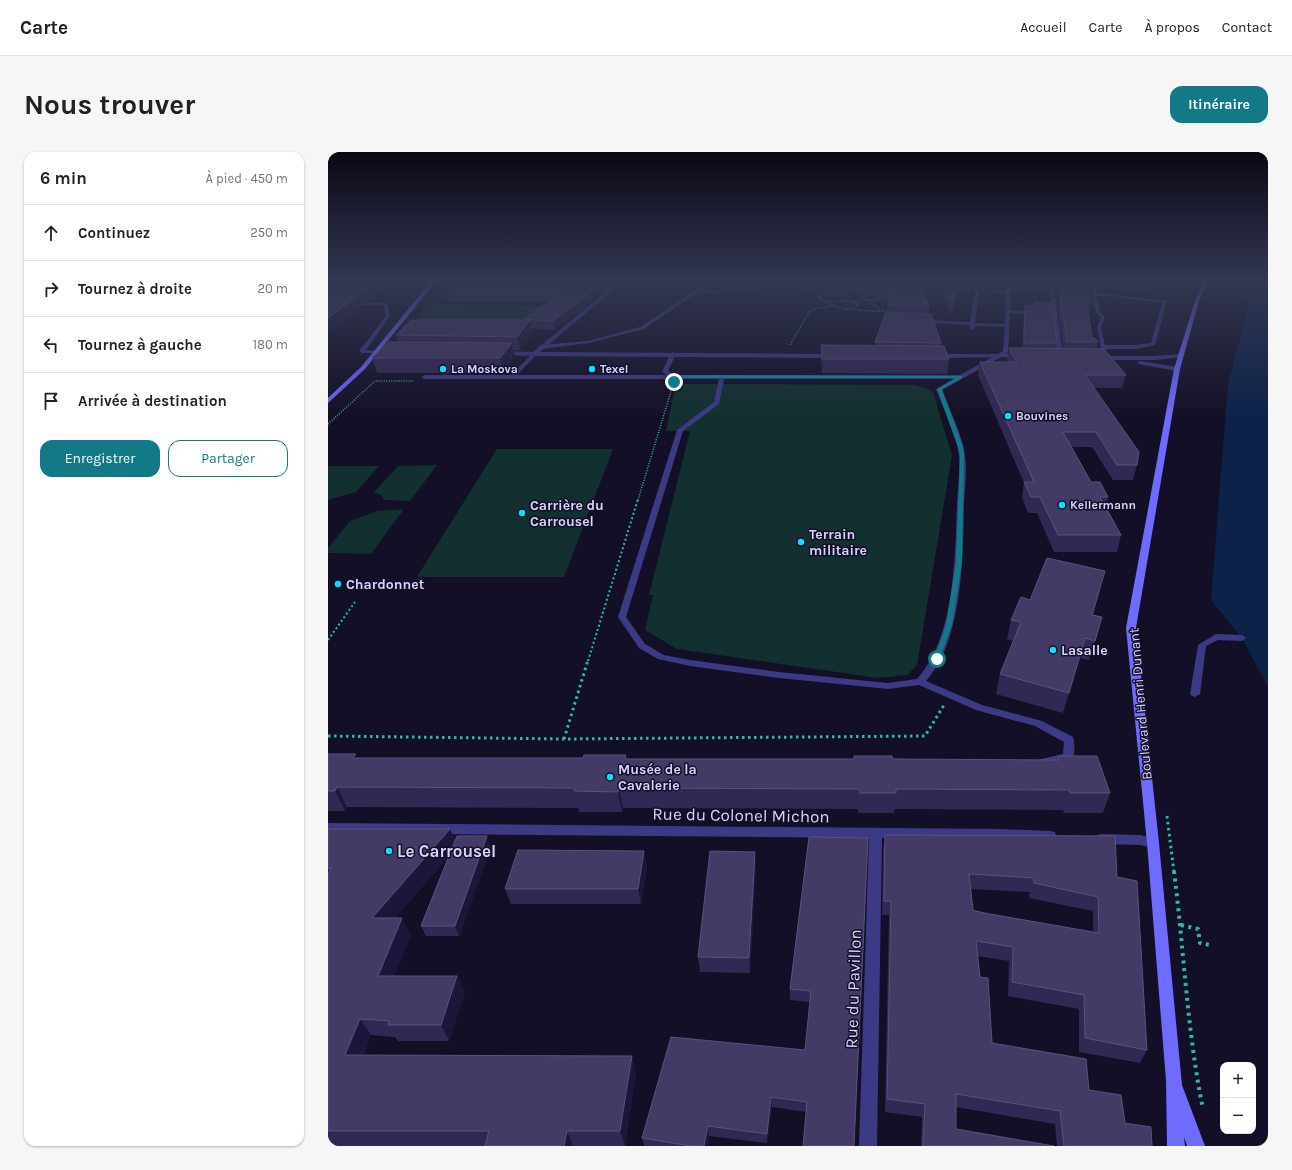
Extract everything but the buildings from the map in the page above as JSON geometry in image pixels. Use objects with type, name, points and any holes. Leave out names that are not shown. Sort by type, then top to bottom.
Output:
[{"type":"main road","points":[[328,400],[363,368],[398,326]]},
{"type":"main road","name":"Boulevard Henri Dunant","points":[[1174,1081],[1153,843],[1131,628],[1177,369],[1189,326]]},
{"type":"main road","points":[[1174,1081],[1176,1146]]},
{"type":"main road","points":[[1174,1081],[1196,1146]]},
{"type":"street","points":[[534,354],[566,326]]},
{"type":"street","points":[[377,352],[386,352]]},
{"type":"street","points":[[495,353],[838,356]]},
{"type":"street","points":[[931,356],[1029,356]]},
{"type":"street","points":[[1090,357],[1155,358],[1180,356]]},
{"type":"street","points":[[1052,357],[1068,357]]},
{"type":"street","points":[[1107,358],[1177,369]]},
{"type":"street","name":"Rue du Colonel Michon","points":[[328,828],[1002,834],[1064,837]]},
{"type":"street","name":"Rue du Pavillon","points":[[868,1146],[876,833]]},
{"type":"street","points":[[1087,838],[1140,840],[1153,843]]},
{"type":"lane","points":[[377,352],[362,351],[380,326]]},
{"type":"lane","points":[[541,347],[588,342],[644,326]]},
{"type":"lane","points":[[966,326],[993,326]]},
{"type":"lane","points":[[920,682],[930,671],[937,659],[949,625],[959,562],[962,456],[940,389],[1006,352],[1006,326]]},
{"type":"lane","points":[[1056,326],[1060,357]]},
{"type":"lane","points":[[1100,326],[1107,358]]},
{"type":"lane","points":[[1104,347],[1143,347],[1153,344],[1158,326]]},
{"type":"lane","points":[[512,377],[534,354]]},
{"type":"lane","points":[[673,354],[665,372],[674,377]]},
{"type":"lane","points":[[424,377],[961,377]]},
{"type":"lane","points":[[722,377],[717,403],[680,430],[622,617],[642,646],[661,657],[690,663],[779,676],[888,686],[920,682],[979,708],[1038,723],[1069,740],[1068,756],[1042,763],[1034,763]]},
{"type":"lane","points":[[1195,694],[1202,645],[1216,637],[1242,638]]},
{"type":"path","points":[[783,355],[800,326]]},
{"type":"path","points":[[564,739],[674,377]]},
{"type":"path","points":[[328,640],[355,602]]},
{"type":"path","points":[[328,736],[564,739],[925,736],[950,696]]},
{"type":"path","points":[[1166,810],[1181,925],[1195,1071],[1203,1110]]},
{"type":"path","points":[[1181,925],[1198,929],[1200,942],[1210,945]]},
{"type":"green space","points":[[411,326],[524,326],[520,330],[409,329]]},
{"type":"green space","name":"Terrain militaire","points":[[676,384],[913,385],[926,388],[933,392],[952,455],[917,665],[907,675],[878,678],[677,649],[645,630],[653,595],[649,595],[690,431],[666,431]]},
{"type":"green space","name":"Carrière du Carrousel","points":[[497,449],[613,449],[564,577],[417,577]]},
{"type":"green space","points":[[437,465],[410,501],[384,500],[381,495],[374,492],[398,466]]},
{"type":"green space","points":[[328,466],[379,466],[356,492],[328,500]]},
{"type":"green space","points":[[404,509],[371,554],[328,553],[328,548],[350,521],[377,511]]},
{"type":"water","points":[[1243,326],[1268,326],[1268,687],[1242,638],[1211,600],[1228,384]]},
{"type":"place","name":"La Moskova","points":[[443,369]]},
{"type":"place","name":"Texel","points":[[592,369]]},
{"type":"place","name":"Bouvines","points":[[1008,416]]},
{"type":"place","name":"Kellermann","points":[[1062,505]]},
{"type":"place","name":"Carrière du Carrousel","points":[[522,513]]},
{"type":"place","name":"Terrain militaire","points":[[801,542]]},
{"type":"place","name":"Chardonnet","points":[[338,584]]},
{"type":"place","name":"Lasalle","points":[[1053,650]]},
{"type":"place","name":"Musée de la Cavalerie","points":[[610,777]]},
{"type":"place","name":"Le Carrousel","points":[[389,851]]},
{"type":"route","points":[[674,382],[674,377],[961,377],[940,389],[962,456],[959,562],[949,625],[937,659]]}]
